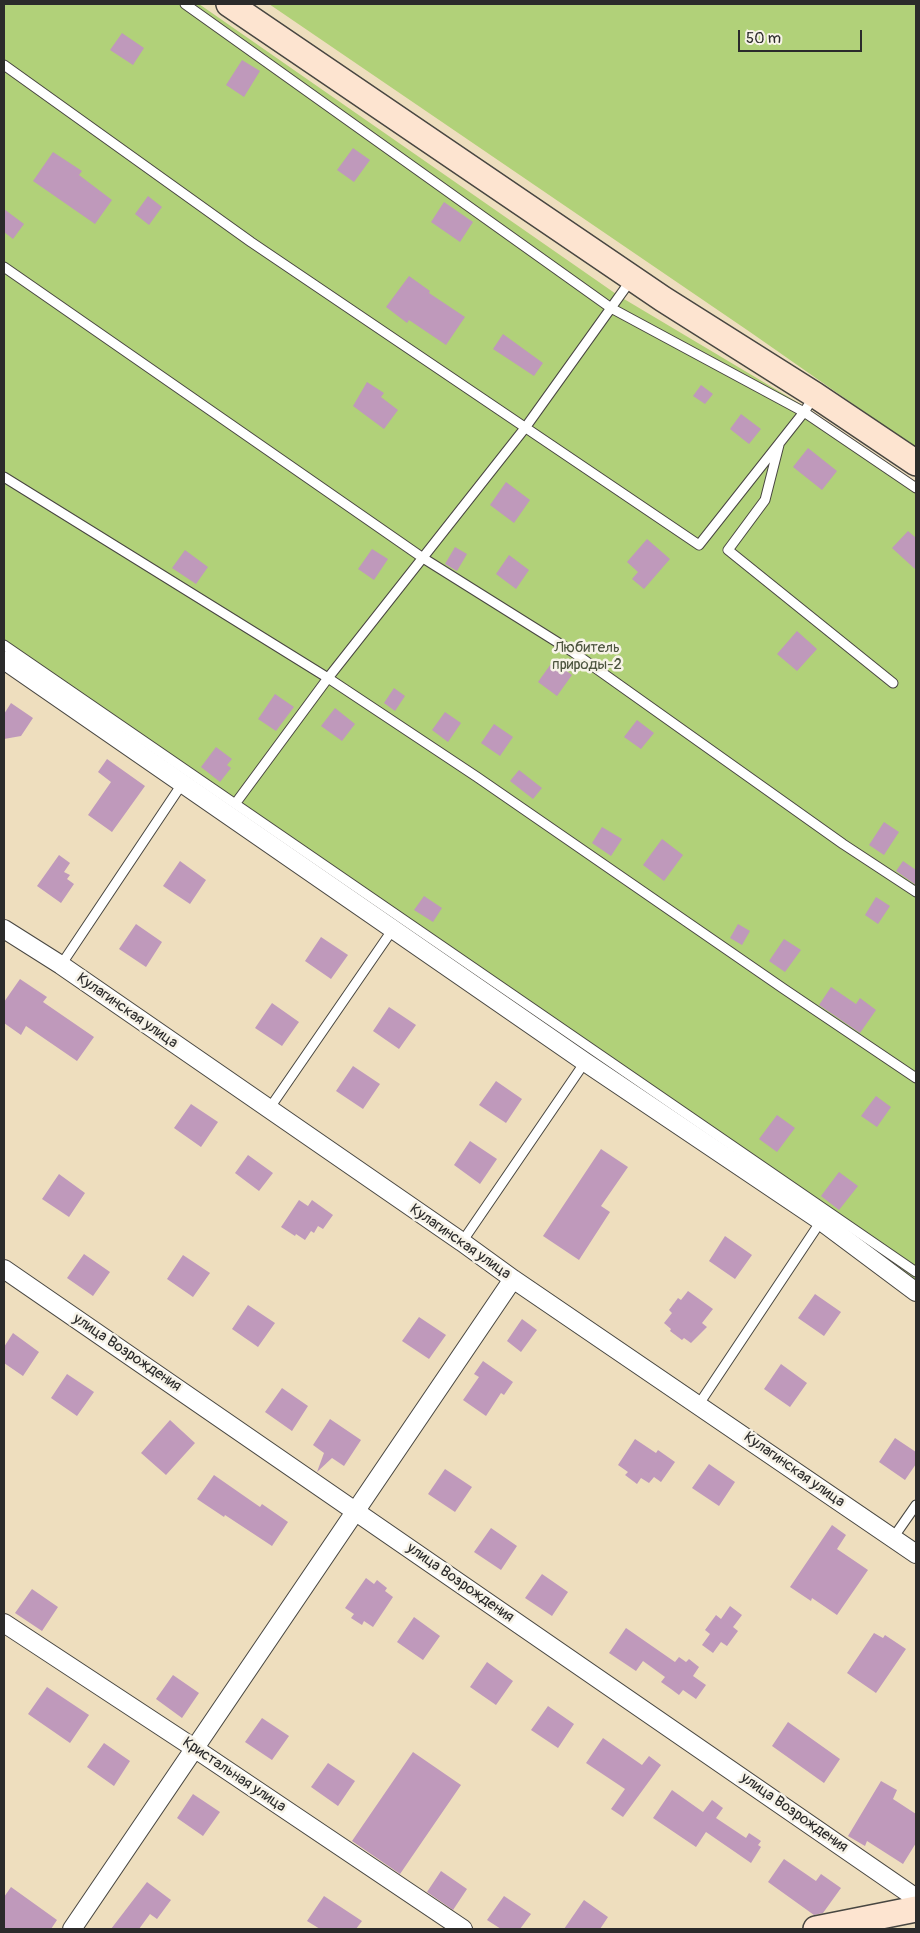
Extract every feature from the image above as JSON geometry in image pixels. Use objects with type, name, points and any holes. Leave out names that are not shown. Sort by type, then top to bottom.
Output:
[{"type":"street","points":[[230,4],[633,278],[810,403],[916,464]]},
{"type":"street","points":[[4,660],[585,1062],[821,1222],[916,1292]]},
{"type":"street","name":"Кулагинская улица","points":[[4,930],[61,965],[513,1279],[699,1404],[916,1554]]},
{"type":"street","name":"улица Возрождения","points":[[4,1269],[916,1898]]},
{"type":"street","points":[[72,1929],[513,1279]]},
{"type":"street","name":"Кристальная улица","points":[[4,1624],[194,1748],[463,1929]]},
{"type":"street","points":[[816,1929],[916,1909]]},
{"type":"lane","points":[[185,4],[611,308],[810,403],[916,488]]},
{"type":"lane","points":[[4,65],[251,242],[699,545],[810,403]]},
{"type":"lane","points":[[4,267],[423,558],[573,652],[843,844],[916,892]]},
{"type":"lane","points":[[235,804],[328,678],[525,428],[633,278]]},
{"type":"lane","points":[[780,442],[765,500],[728,550],[893,684]]},
{"type":"lane","points":[[4,477],[328,678],[916,1078]]},
{"type":"lane","points":[[4,645],[916,1272]]},
{"type":"lane","points":[[61,965],[182,784]]},
{"type":"lane","points":[[269,1109],[393,929]]},
{"type":"lane","points":[[462,1242],[585,1062]]},
{"type":"lane","points":[[699,1404],[821,1222]]},
{"type":"lane","points":[[893,1538],[916,1506]]},
{"type":"green space","name":"Любитель природы-2","points":[[4,4],[199,4],[619,296],[807,408],[916,483],[916,1281],[4,652]]},
{"type":"green space","points":[[269,4],[916,4],[916,448],[750,332]]},
{"type":"building","points":[[122,33],[144,48],[133,65],[110,50]]},
{"type":"building","points":[[242,60],[260,71],[244,97],[226,85]]},
{"type":"building","points":[[353,148],[370,160],[354,182],[337,170]]},
{"type":"building","points":[[53,152],[82,171],[79,175],[112,200],[95,224],[33,181]]},
{"type":"building","points":[[148,196],[162,207],[149,225],[135,214]]},
{"type":"building","points":[[444,202],[473,222],[460,242],[431,222]]},
{"type":"building","points":[[4,209],[24,224],[13,239],[4,232]]},
{"type":"building","points":[[409,276],[430,291],[429,293],[465,317],[446,345],[409,320],[407,323],[386,307]]},
{"type":"building","points":[[503,334],[543,363],[534,376],[493,349]]},
{"type":"building","points":[[367,382],[384,393],[381,397],[398,410],[384,429],[353,406]]},
{"type":"building","points":[[701,385],[713,394],[705,404],[693,396]]},
{"type":"building","points":[[741,414],[761,429],[749,444],[730,429]]},
{"type":"building","points":[[808,448],[837,471],[822,490],[793,467]]},
{"type":"building","points":[[506,482],[530,500],[514,523],[490,505]]},
{"type":"building","points":[[908,531],[916,538],[916,570],[892,548]]},
{"type":"building","points":[[647,539],[670,559],[644,589],[632,579],[638,572],[627,562]]},
{"type":"building","points":[[455,547],[467,554],[457,571],[445,564]]},
{"type":"building","points":[[372,549],[388,559],[374,580],[358,569]]},
{"type":"building","points":[[185,550],[208,567],[196,584],[172,568]]},
{"type":"building","points":[[509,555],[529,570],[516,589],[496,574]]},
{"type":"building","points":[[797,631],[817,649],[797,671],[777,654]]},
{"type":"building","points":[[553,661],[572,675],[557,696],[538,682]]},
{"type":"building","points":[[394,688],[405,696],[395,711],[384,703]]},
{"type":"building","points":[[275,694],[294,707],[276,731],[258,719]]},
{"type":"building","points":[[11,703],[33,718],[21,736],[4,739],[4,714]]},
{"type":"building","points":[[335,708],[355,724],[342,741],[321,726]]},
{"type":"building","points":[[445,712],[461,723],[448,742],[432,730]]},
{"type":"building","points":[[637,720],[654,733],[641,749],[624,737]]},
{"type":"building","points":[[494,724],[513,737],[500,756],[481,743]]},
{"type":"building","points":[[216,747],[232,759],[227,765],[231,768],[220,782],[201,767]]},
{"type":"building","points":[[107,759],[145,786],[112,832],[88,815],[111,782],[98,772]]},
{"type":"building","points":[[519,770],[542,788],[533,799],[510,781]]},
{"type":"building","points":[[884,822],[899,832],[884,855],[869,845]]},
{"type":"building","points":[[602,827],[622,839],[611,856],[592,843]]},
{"type":"building","points":[[662,839],[683,855],[664,881],[643,865]]},
{"type":"building","points":[[59,855],[70,863],[64,872],[70,875],[67,879],[74,884],[61,903],[37,886]]},
{"type":"building","points":[[180,861],[206,880],[190,904],[163,886]]},
{"type":"building","points":[[903,861],[916,870],[916,885],[896,871]]},
{"type":"building","points":[[424,896],[442,908],[433,922],[414,910]]},
{"type":"building","points":[[876,897],[890,906],[878,924],[865,915]]},
{"type":"building","points":[[136,924],[162,942],[146,967],[119,949]]},
{"type":"building","points":[[738,924],[750,931],[742,945],[730,938]]},
{"type":"building","points":[[321,937],[348,955],[331,979],[305,961]]},
{"type":"building","points":[[784,939],[801,950],[785,972],[769,961]]},
{"type":"building","points":[[20,979],[47,997],[43,1002],[94,1037],[77,1061],[26,1026],[21,1035],[4,1023],[4,1002]]},
{"type":"building","points":[[831,987],[856,1004],[860,998],[876,1010],[860,1033],[819,1005]]},
{"type":"building","points":[[272,1003],[299,1022],[282,1046],[255,1028]]},
{"type":"building","points":[[389,1007],[416,1025],[399,1049],[373,1031]]},
{"type":"building","points":[[353,1066],[380,1084],[363,1109],[336,1091]]},
{"type":"building","points":[[496,1081],[522,1099],[506,1123],[479,1105]]},
{"type":"building","points":[[876,1096],[891,1107],[877,1127],[861,1116]]},
{"type":"building","points":[[191,1104],[218,1122],[201,1147],[174,1128]]},
{"type":"building","points":[[777,1115],[795,1128],[777,1152],[759,1139]]},
{"type":"building","points":[[470,1141],[497,1159],[480,1184],[454,1165]]},
{"type":"building","points":[[601,1149],[628,1167],[601,1206],[610,1212],[579,1260],[543,1236]]},
{"type":"building","points":[[248,1155],[273,1173],[259,1191],[235,1173]]},
{"type":"building","points":[[839,1172],[858,1186],[839,1210],[821,1196]]},
{"type":"building","points":[[59,1174],[85,1193],[69,1217],[42,1199]]},
{"type":"building","points":[[299,1200],[308,1206],[312,1200],[333,1215],[323,1229],[318,1226],[314,1233],[311,1231],[305,1240],[281,1227]]},
{"type":"building","points":[[725,1236],[752,1255],[735,1279],[709,1261]]},
{"type":"building","points":[[84,1254],[110,1272],[93,1296],[67,1278]]},
{"type":"building","points":[[183,1255],[210,1273],[193,1297],[167,1279]]},
{"type":"building","points":[[688,1291],[713,1309],[702,1323],[707,1327],[691,1343],[684,1338],[682,1340],[670,1331],[671,1329],[664,1323],[672,1313],[669,1310],[678,1298],[681,1300]]},
{"type":"building","points":[[815,1294],[841,1312],[824,1336],[798,1318]]},
{"type":"building","points":[[248,1305],[275,1323],[258,1347],[232,1329]]},
{"type":"building","points":[[419,1317],[446,1335],[429,1359],[402,1341]]},
{"type":"building","points":[[522,1319],[537,1330],[521,1352],[507,1341]]},
{"type":"building","points":[[13,1333],[39,1352],[23,1376],[4,1363],[4,1347]]},
{"type":"building","points":[[483,1361],[513,1382],[504,1395],[501,1393],[486,1416],[463,1400],[479,1377],[474,1374]]},
{"type":"building","points":[[781,1364],[807,1383],[790,1407],[764,1389]]},
{"type":"building","points":[[67,1374],[94,1392],[77,1416],[51,1398]]},
{"type":"building","points":[[282,1388],[308,1406],[292,1431],[265,1412]]},
{"type":"building","points":[[330,1419],[361,1440],[344,1466],[332,1458],[317,1472],[324,1453],[313,1445]]},
{"type":"building","points":[[170,1420],[195,1443],[166,1475],[141,1453]]},
{"type":"building","points":[[895,1438],[916,1452],[916,1464],[905,1480],[879,1462]]},
{"type":"building","points":[[635,1439],[656,1453],[658,1450],[675,1462],[661,1482],[654,1477],[649,1483],[641,1478],[637,1484],[625,1475],[628,1472],[618,1465]]},
{"type":"building","points":[[709,1464],[735,1482],[719,1506],[692,1488]]},
{"type":"building","points":[[445,1469],[472,1487],[455,1512],[428,1494]]},
{"type":"building","points":[[214,1475],[260,1507],[262,1504],[288,1522],[272,1546],[197,1499]]},
{"type":"building","points":[[832,1525],[846,1535],[837,1549],[868,1570],[837,1615],[812,1598],[811,1601],[790,1587]]},
{"type":"building","points":[[491,1528],[517,1546],[501,1570],[474,1552]]},
{"type":"building","points":[[542,1574],[568,1592],[552,1616],[525,1598]]},
{"type":"building","points":[[366,1578],[374,1584],[377,1580],[387,1588],[385,1591],[393,1597],[373,1627],[364,1621],[362,1625],[351,1618],[354,1614],[345,1608]]},
{"type":"building","points":[[32,1589],[58,1607],[42,1631],[15,1613]]},
{"type":"building","points":[[730,1606],[742,1615],[733,1627],[738,1631],[727,1646],[721,1642],[713,1653],[702,1645],[710,1634],[705,1630],[716,1615],[721,1619]]},
{"type":"building","points":[[414,1617],[440,1636],[423,1660],[397,1642]]},
{"type":"building","points":[[626,1628],[675,1662],[679,1657],[686,1662],[689,1659],[699,1667],[693,1676],[706,1685],[696,1699],[683,1690],[679,1695],[661,1682],[665,1677],[643,1661],[636,1671],[609,1653]]},
{"type":"building","points":[[874,1633],[883,1638],[885,1635],[906,1649],[876,1693],[847,1673]]},
{"type":"building","points":[[487,1662],[513,1681],[496,1705],[470,1687]]},
{"type":"building","points":[[173,1675],[199,1693],[182,1718],[156,1699]]},
{"type":"building","points":[[47,1687],[89,1715],[70,1743],[28,1714]]},
{"type":"building","points":[[548,1706],[574,1724],[558,1748],[531,1730]]},
{"type":"building","points":[[262,1718],[289,1736],[272,1760],[245,1742]]},
{"type":"building","points":[[788,1722],[840,1759],[824,1783],[772,1746]]},
{"type":"building","points":[[603,1738],[642,1765],[649,1756],[661,1765],[623,1817],[611,1809],[625,1789],[586,1763]]},
{"type":"building","points":[[104,1743],[130,1761],[114,1786],[87,1767]]},
{"type":"building","points":[[413,1752],[461,1785],[400,1874],[352,1841]]},
{"type":"building","points":[[328,1763],[355,1781],[338,1806],[311,1787]]},
{"type":"building","points":[[881,1781],[897,1790],[893,1799],[916,1814],[916,1843],[903,1864],[867,1841],[865,1846],[848,1836]]},
{"type":"building","points":[[672,1790],[703,1812],[712,1800],[723,1808],[716,1818],[746,1838],[749,1833],[761,1841],[758,1845],[761,1847],[751,1863],[706,1832],[696,1847],[653,1818]]},
{"type":"building","points":[[193,1794],[220,1812],[203,1836],[177,1818]]},
{"type":"building","points":[[784,1859],[816,1881],[821,1874],[841,1888],[823,1913],[814,1915],[768,1882]]},
{"type":"building","points":[[441,1871],[467,1889],[453,1910],[427,1892]]},
{"type":"building","points":[[147,1882],[171,1900],[157,1919],[150,1914],[139,1929],[111,1929]]},
{"type":"building","points":[[11,1887],[57,1920],[51,1929],[4,1929],[4,1897]]},
{"type":"building","points":[[324,1896],[362,1921],[356,1929],[320,1929],[307,1921]]},
{"type":"building","points":[[504,1896],[531,1914],[520,1929],[501,1929],[487,1920]]},
{"type":"building","points":[[584,1900],[608,1917],[600,1929],[564,1929]]}]
